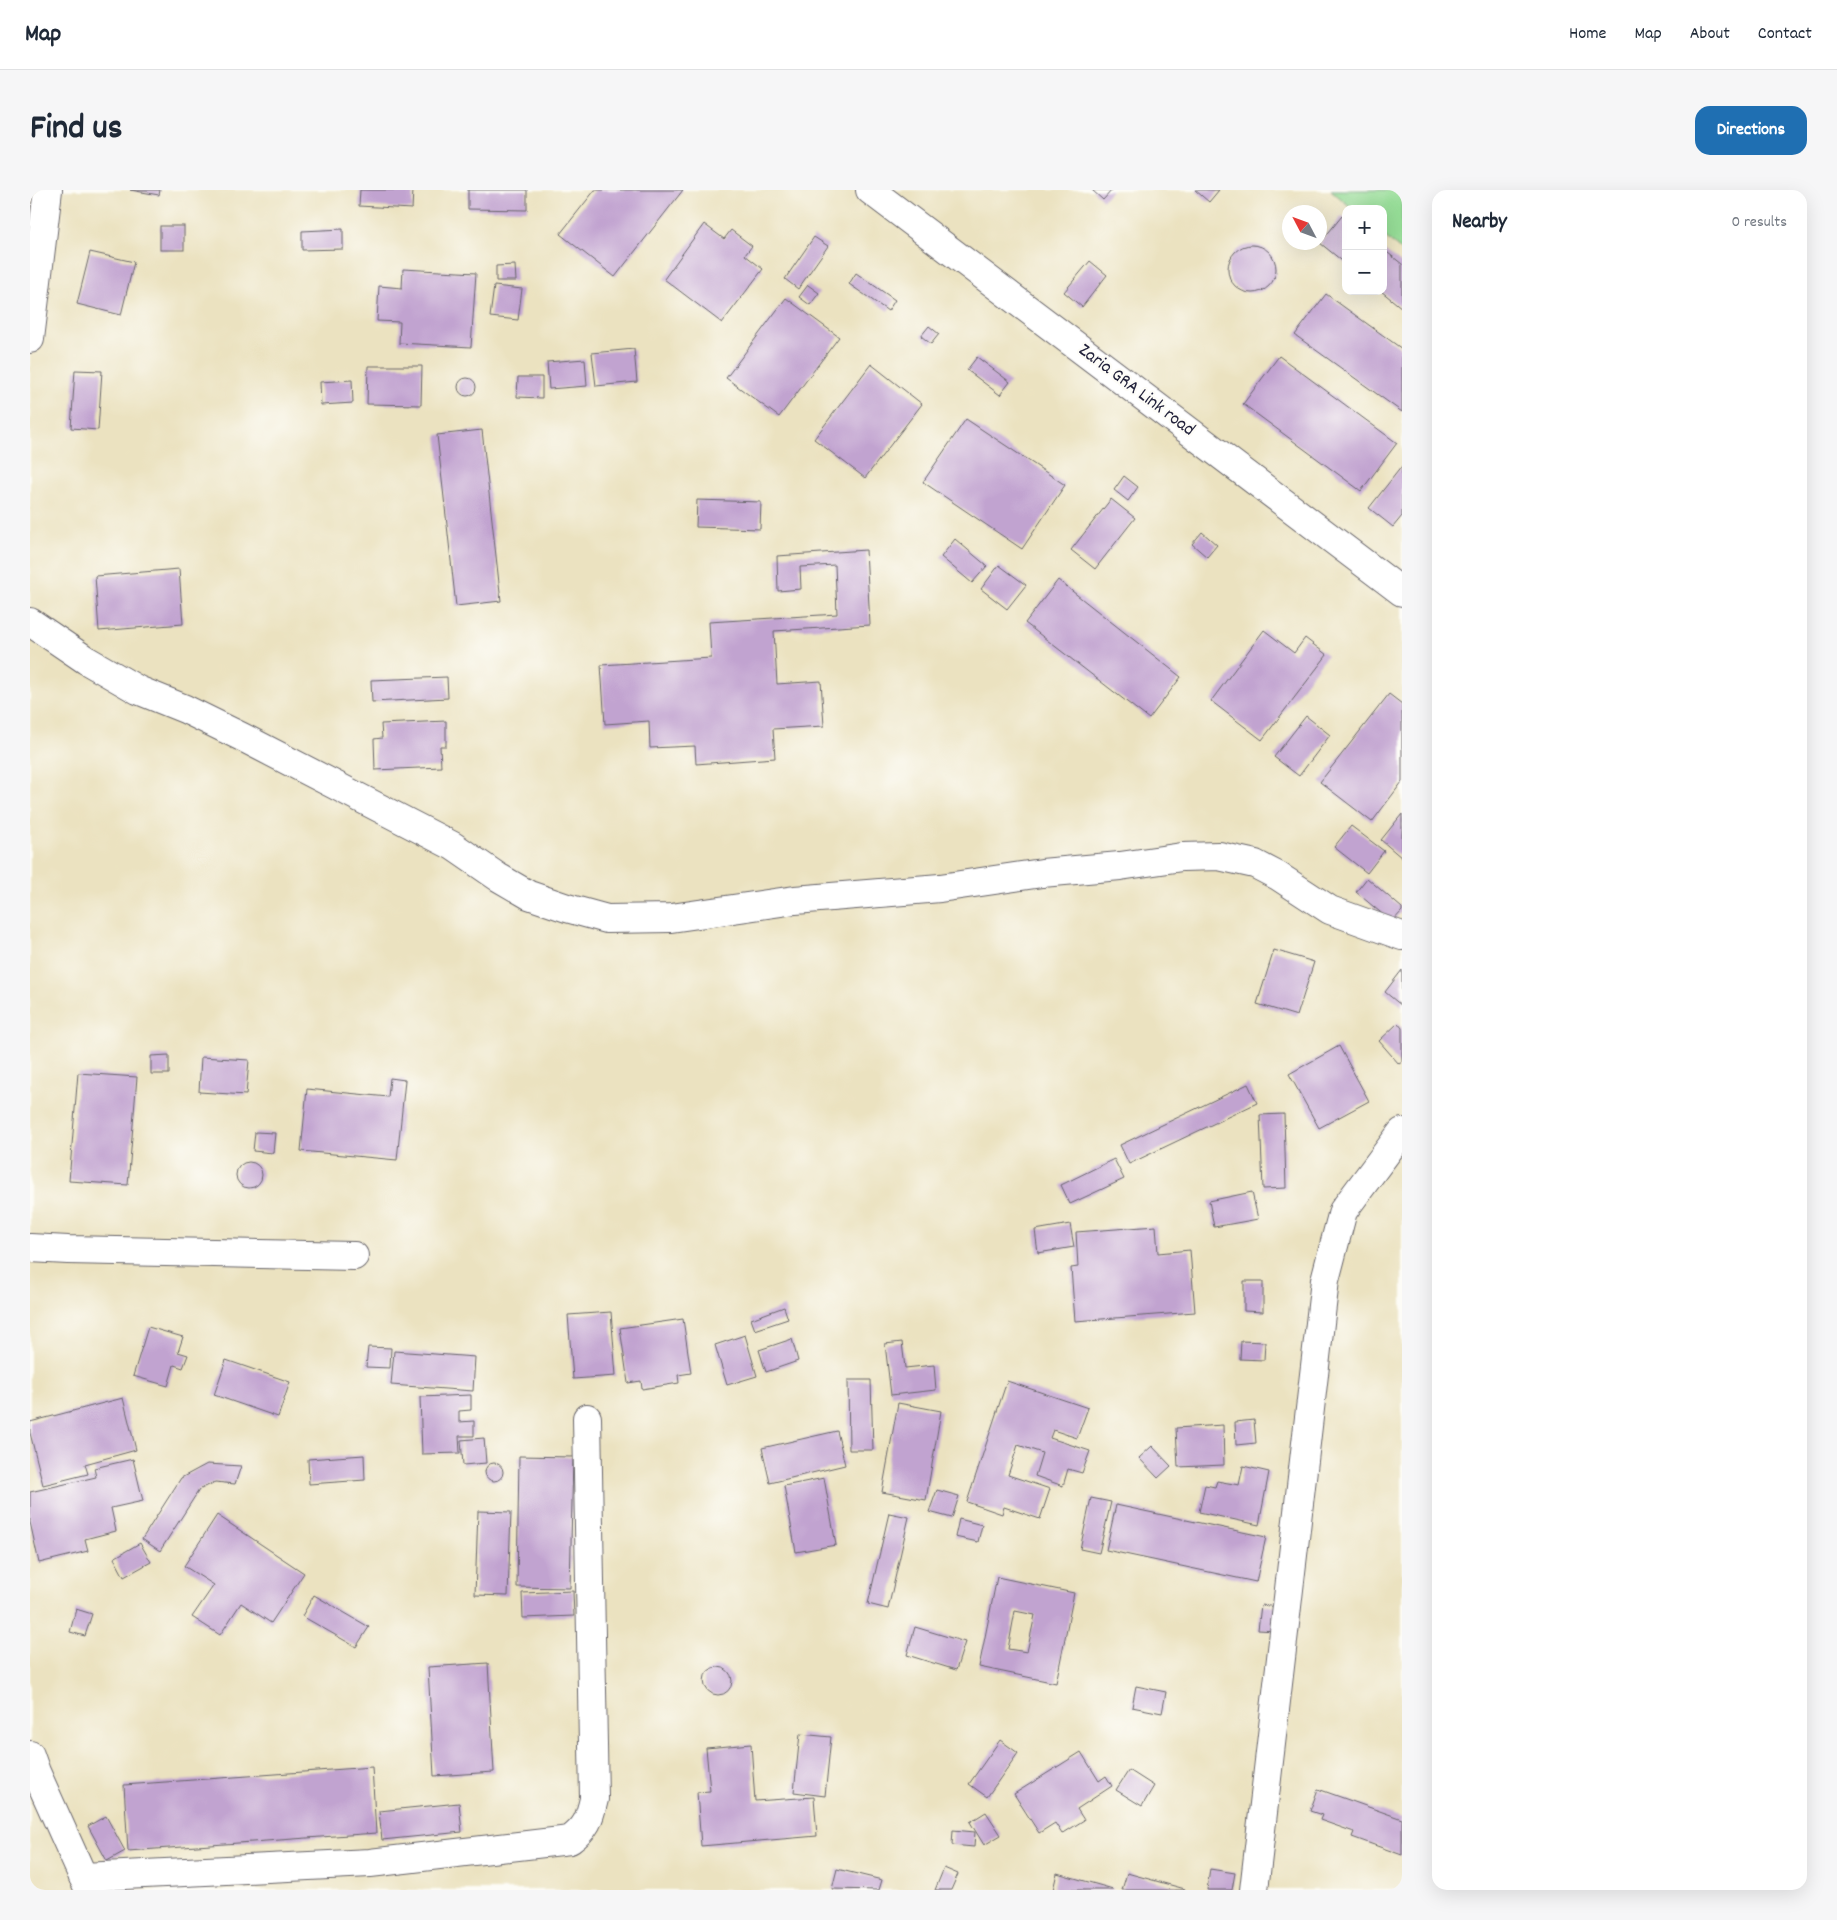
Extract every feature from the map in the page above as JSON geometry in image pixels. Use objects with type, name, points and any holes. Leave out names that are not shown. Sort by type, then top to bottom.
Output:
[{"type":"street","points":[[30,338],[48,190]]},
{"type":"street","name":"Zaria GRA Link road","points":[[870,190],[1402,592]]},
{"type":"street","points":[[30,622],[86,660],[138,690],[185,709],[242,737],[453,846],[498,877],[529,895],[567,908],[607,918],[670,918],[795,900],[940,888],[1042,873],[1120,866],[1182,857],[1219,856],[1256,864],[1330,910],[1402,936]]},
{"type":"street","points":[[1254,1890],[1325,1280],[1343,1211],[1402,1132]]},
{"type":"street","points":[[30,1248],[354,1256]]},
{"type":"street","points":[[30,1755],[86,1884],[370,1863],[570,1840],[581,1832],[589,1820],[594,1799],[587,1418]]},
{"type":"green space","points":[[1331,190],[1402,190],[1402,251],[1387,238],[1387,205],[1348,205]]},
{"type":"building","points":[[130,190],[160,190],[159,195]]},
{"type":"building","points":[[360,190],[413,190],[412,209],[359,206]]},
{"type":"building","points":[[468,190],[527,190],[527,210],[468,209]]},
{"type":"building","points":[[595,190],[683,190],[615,277],[560,234]]},
{"type":"building","points":[[1092,190],[1112,190],[1103,200]]},
{"type":"building","points":[[1195,190],[1219,190],[1209,202]]},
{"type":"building","points":[[1342,216],[1342,261],[1327,249],[1327,234]]},
{"type":"building","points":[[704,224],[724,239],[731,230],[752,246],[745,255],[763,269],[722,323],[664,279]]},
{"type":"building","points":[[160,226],[184,226],[184,250],[160,250]]},
{"type":"building","points":[[343,229],[343,249],[302,250],[302,231]]},
{"type":"building","points":[[814,237],[828,246],[798,289],[785,279]]},
{"type":"building","points":[[1247,245],[1257,245],[1269,252],[1276,264],[1276,274],[1269,286],[1257,293],[1247,293],[1239,289],[1232,282],[1228,274],[1228,264],[1232,256],[1239,249]]},
{"type":"building","points":[[90,252],[134,262],[121,315],[77,304]]},
{"type":"building","points":[[1387,252],[1402,264],[1402,308],[1386,295]]},
{"type":"building","points":[[1090,261],[1107,275],[1082,307],[1064,292]]},
{"type":"building","points":[[515,265],[516,281],[496,281],[496,266]]},
{"type":"building","points":[[403,269],[476,273],[471,347],[399,343],[400,322],[377,321],[379,286],[402,288]]},
{"type":"building","points":[[856,273],[895,300],[888,311],[849,284]]},
{"type":"building","points":[[808,285],[819,293],[810,305],[799,297]]},
{"type":"building","points":[[494,286],[522,289],[518,320],[490,317]]},
{"type":"building","points":[[1326,294],[1402,349],[1402,412],[1295,335]]},
{"type":"building","points":[[786,298],[839,337],[779,417],[726,378]]},
{"type":"building","points":[[929,326],[939,334],[931,344],[921,336]]},
{"type":"building","points":[[634,349],[637,382],[596,386],[592,353]]},
{"type":"building","points":[[1279,356],[1397,443],[1361,491],[1243,404]]},
{"type":"building","points":[[977,357],[1010,382],[1000,395],[967,370]]},
{"type":"building","points":[[585,359],[587,386],[549,389],[547,362]]},
{"type":"building","points":[[871,364],[922,404],[865,478],[814,439]]},
{"type":"building","points":[[368,366],[422,366],[421,405],[367,404]]},
{"type":"building","points":[[75,370],[102,371],[98,430],[71,428]]},
{"type":"building","points":[[518,377],[542,377],[542,398],[517,397]]},
{"type":"building","points":[[467,378],[473,381],[476,387],[473,393],[467,396],[461,393],[458,387],[461,381]]},
{"type":"building","points":[[352,380],[353,403],[321,405],[320,382]]},
{"type":"building","points":[[966,419],[1065,485],[1022,549],[923,482]]},
{"type":"building","points":[[482,430],[501,601],[456,606],[437,435]]},
{"type":"building","points":[[1402,466],[1402,516],[1393,527],[1369,508]]},
{"type":"building","points":[[1124,476],[1138,487],[1128,501],[1114,490]]},
{"type":"building","points":[[1111,499],[1135,518],[1095,569],[1071,550]]},
{"type":"building","points":[[697,500],[761,502],[760,529],[696,527]]},
{"type":"building","points":[[1202,532],[1217,545],[1207,557],[1192,544]]},
{"type":"building","points":[[955,539],[987,566],[972,583],[941,557]]},
{"type":"building","points":[[866,550],[870,625],[774,631],[777,684],[821,681],[824,726],[773,729],[775,758],[696,764],[695,746],[650,748],[649,721],[605,724],[601,665],[711,658],[709,622],[837,614],[835,565],[800,567],[801,589],[778,591],[777,556]]},
{"type":"building","points":[[999,565],[1026,585],[1007,609],[981,589]]},
{"type":"building","points":[[179,569],[183,624],[99,631],[95,576]]},
{"type":"building","points":[[1058,580],[1181,677],[1149,719],[1025,623]]},
{"type":"building","points":[[1264,630],[1294,653],[1305,638],[1327,655],[1262,740],[1211,701]]},
{"type":"building","points":[[447,677],[448,698],[372,702],[371,680]]},
{"type":"building","points":[[1389,694],[1402,704],[1402,782],[1372,822],[1320,782]]},
{"type":"building","points":[[1306,716],[1330,735],[1299,776],[1274,757]]},
{"type":"building","points":[[446,721],[446,746],[440,746],[441,767],[375,770],[374,739],[382,738],[381,724]]},
{"type":"building","points":[[1402,814],[1402,858],[1381,840]]},
{"type":"building","points":[[1351,826],[1384,851],[1367,873],[1334,847]]},
{"type":"building","points":[[1367,878],[1402,908],[1402,911],[1392,922],[1356,892]]},
{"type":"building","points":[[1274,950],[1314,962],[1297,1016],[1257,1004]]},
{"type":"building","points":[[1402,970],[1402,1006],[1385,992]]},
{"type":"building","points":[[1398,1023],[1402,1028],[1402,1062],[1399,1064],[1379,1041]]},
{"type":"building","points":[[1339,1046],[1369,1101],[1319,1128],[1289,1074]]},
{"type":"building","points":[[169,1055],[169,1074],[151,1074],[151,1056]]},
{"type":"building","points":[[201,1057],[249,1060],[246,1095],[199,1092]]},
{"type":"building","points":[[78,1073],[137,1077],[128,1185],[69,1181]]},
{"type":"building","points":[[390,1078],[405,1080],[397,1160],[301,1151],[307,1089],[388,1097]]},
{"type":"building","points":[[1248,1084],[1257,1103],[1129,1164],[1120,1145]]},
{"type":"building","points":[[1284,1114],[1286,1188],[1263,1189],[1260,1115]]},
{"type":"building","points":[[255,1132],[275,1133],[273,1153],[253,1151]]},
{"type":"building","points":[[1114,1159],[1124,1179],[1070,1204],[1061,1185]]},
{"type":"building","points":[[249,1162],[258,1166],[262,1175],[258,1184],[249,1188],[240,1184],[236,1175],[240,1166]]},
{"type":"building","points":[[1252,1192],[1258,1219],[1214,1227],[1209,1201]]},
{"type":"building","points":[[1070,1224],[1074,1247],[1038,1253],[1035,1230]]},
{"type":"building","points":[[1156,1226],[1158,1253],[1190,1250],[1195,1312],[1075,1321],[1071,1268],[1078,1267],[1076,1232]]},
{"type":"building","points":[[1244,1281],[1263,1281],[1263,1312],[1244,1311]]},
{"type":"building","points":[[784,1307],[788,1319],[755,1330],[751,1319]]},
{"type":"building","points":[[611,1312],[616,1376],[573,1379],[568,1315]]},
{"type":"building","points":[[683,1319],[691,1373],[678,1375],[679,1383],[642,1389],[641,1381],[628,1383],[620,1328]]},
{"type":"building","points":[[148,1327],[183,1337],[178,1352],[188,1355],[183,1368],[174,1365],[168,1386],[133,1376]]},
{"type":"building","points":[[745,1335],[757,1376],[727,1385],[715,1345]]},
{"type":"building","points":[[792,1339],[798,1361],[766,1372],[759,1350]]},
{"type":"building","points":[[1241,1341],[1265,1342],[1264,1360],[1240,1359]]},
{"type":"building","points":[[902,1342],[905,1368],[934,1365],[936,1390],[891,1395],[885,1344]]},
{"type":"building","points":[[368,1347],[391,1348],[390,1368],[366,1367]]},
{"type":"building","points":[[394,1351],[475,1357],[473,1391],[391,1385]]},
{"type":"building","points":[[226,1360],[290,1382],[278,1417],[214,1395]]},
{"type":"building","points":[[848,1380],[871,1380],[873,1450],[849,1450]]},
{"type":"building","points":[[1007,1381],[1088,1408],[1077,1438],[1053,1430],[1050,1438],[1090,1451],[1082,1473],[1068,1469],[1063,1486],[1035,1476],[1042,1453],[1018,1445],[1008,1475],[1050,1489],[1040,1519],[1004,1507],[1002,1514],[967,1502]]},
{"type":"building","points":[[471,1395],[471,1410],[459,1411],[459,1422],[474,1421],[474,1436],[459,1436],[460,1453],[422,1454],[420,1397]]},
{"type":"building","points":[[123,1398],[136,1450],[85,1464],[88,1474],[43,1485],[30,1433],[30,1422]]},
{"type":"building","points":[[898,1403],[941,1411],[926,1500],[882,1492]]},
{"type":"building","points":[[1254,1420],[1256,1443],[1236,1445],[1235,1422]]},
{"type":"building","points":[[1223,1425],[1224,1465],[1178,1467],[1176,1428]]},
{"type":"building","points":[[837,1431],[845,1465],[770,1483],[762,1448]]},
{"type":"building","points":[[484,1438],[486,1463],[463,1465],[461,1440]]},
{"type":"building","points":[[1152,1446],[1171,1466],[1158,1478],[1139,1458]]},
{"type":"building","points":[[364,1455],[365,1480],[309,1484],[308,1459]]},
{"type":"building","points":[[519,1456],[573,1457],[570,1588],[517,1587]]},
{"type":"building","points":[[133,1459],[143,1501],[111,1508],[116,1531],[85,1539],[88,1551],[39,1563],[30,1522],[30,1492],[96,1477],[94,1468]]},
{"type":"building","points":[[494,1463],[500,1466],[503,1472],[500,1478],[494,1481],[488,1478],[485,1472],[488,1466]]},
{"type":"building","points":[[207,1464],[241,1466],[235,1484],[215,1482],[199,1490],[160,1551],[142,1539],[181,1478]]},
{"type":"building","points":[[1243,1466],[1269,1472],[1259,1525],[1199,1512],[1205,1485],[1215,1487],[1217,1481],[1239,1485]]},
{"type":"building","points":[[824,1478],[836,1545],[796,1552],[784,1486]]},
{"type":"building","points":[[937,1490],[959,1496],[952,1518],[929,1512]]},
{"type":"building","points":[[1091,1498],[1111,1502],[1099,1553],[1080,1549]]},
{"type":"building","points":[[1116,1505],[1266,1537],[1256,1582],[1106,1550]]},
{"type":"building","points":[[478,1511],[511,1512],[508,1596],[475,1595]]},
{"type":"building","points":[[889,1513],[909,1517],[888,1609],[868,1604]]},
{"type":"building","points":[[217,1515],[304,1573],[271,1623],[241,1603],[220,1635],[192,1617],[214,1585],[184,1566]]},
{"type":"building","points":[[959,1519],[982,1525],[978,1542],[955,1537]]},
{"type":"building","points":[[140,1543],[151,1562],[124,1577],[114,1558]]},
{"type":"building","points":[[997,1577],[1074,1593],[1056,1683],[979,1667]],"holes":[[[1015,1611],[1035,1615],[1027,1652],[1008,1649]]]},
{"type":"building","points":[[573,1591],[574,1616],[523,1618],[522,1593]]},
{"type":"building","points":[[314,1595],[369,1627],[356,1647],[302,1616]]},
{"type":"building","points":[[1261,1605],[1278,1607],[1276,1631],[1258,1630]]},
{"type":"building","points":[[76,1609],[92,1614],[85,1636],[70,1632]]},
{"type":"building","points":[[915,1627],[965,1642],[956,1670],[907,1655]]},
{"type":"building","points":[[488,1663],[494,1772],[434,1776],[428,1667]]},
{"type":"building","points":[[718,1667],[728,1671],[732,1681],[728,1691],[718,1695],[708,1691],[704,1681],[708,1671]]},
{"type":"building","points":[[1136,1686],[1166,1692],[1162,1713],[1132,1707]]},
{"type":"building","points":[[800,1734],[831,1737],[825,1796],[794,1792]]},
{"type":"building","points":[[1000,1740],[1018,1753],[987,1797],[969,1784]]},
{"type":"building","points":[[751,1744],[755,1801],[814,1797],[817,1836],[701,1846],[697,1792],[710,1791],[706,1748]]},
{"type":"building","points":[[1081,1752],[1099,1781],[1106,1776],[1112,1786],[1077,1809],[1084,1820],[1062,1834],[1055,1823],[1039,1833],[1014,1794]]},
{"type":"building","points":[[372,1767],[376,1833],[128,1851],[124,1785]]},
{"type":"building","points":[[1129,1770],[1154,1786],[1142,1806],[1116,1790]]},
{"type":"building","points":[[1318,1789],[1402,1819],[1402,1855],[1352,1837],[1354,1832],[1320,1820],[1322,1815],[1310,1811]]},
{"type":"building","points":[[459,1803],[462,1832],[382,1840],[379,1811]]},
{"type":"building","points":[[986,1812],[1001,1835],[984,1845],[970,1822]]},
{"type":"building","points":[[106,1816],[125,1851],[107,1861],[88,1826]]},
{"type":"building","points":[[953,1830],[975,1832],[974,1847],[952,1845]]},
{"type":"building","points":[[944,1868],[958,1874],[951,1890],[935,1890]]},
{"type":"building","points":[[837,1869],[882,1880],[879,1890],[832,1889]]},
{"type":"building","points":[[1210,1869],[1235,1873],[1232,1890],[1207,1890]]},
{"type":"building","points":[[1057,1873],[1113,1889],[1113,1890],[1053,1890]]},
{"type":"building","points":[[1127,1873],[1185,1889],[1185,1890],[1122,1890]]}]
